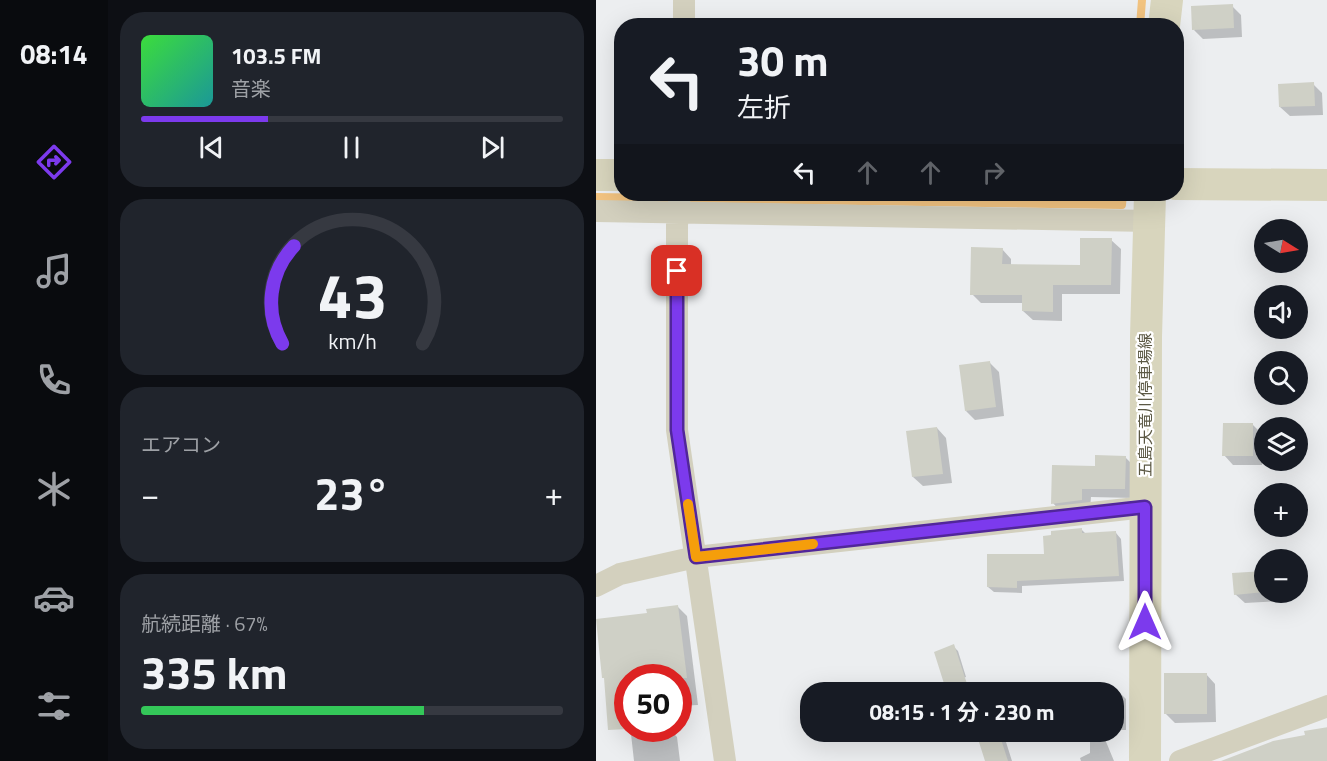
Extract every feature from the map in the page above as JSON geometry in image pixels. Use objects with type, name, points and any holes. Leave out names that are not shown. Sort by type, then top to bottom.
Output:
[{"type":"main road","points":[[1165,18],[1167,0]]},
{"type":"main road","points":[[596,175],[614,175]]},
{"type":"main road","points":[[1184,184],[1328,185]]},
{"type":"main road","name":"五島天竜川停車場線","points":[[1145,761],[1145,507],[1149,207]]},
{"type":"street","points":[[684,0],[684,18]]},
{"type":"street","points":[[596,211],[679,202],[1149,207]]},
{"type":"street","points":[[679,202],[677,430],[725,761]]},
{"type":"street","points":[[596,586],[620,574],[696,557],[1145,507]]},
{"type":"street","points":[[1180,761],[1328,706]]},
{"type":"building","points":[[1233,4],[1234,28],[1192,30],[1191,6]]},
{"type":"building","points":[[1314,82],[1315,106],[1279,107],[1278,84]]},
{"type":"building","points":[[1080,238],[1112,238],[1111,285],[1053,285],[1053,312],[1022,311],[1022,295],[970,295],[971,247],[1003,248],[1002,264],[1080,265]]},
{"type":"building","points":[[990,361],[996,407],[965,411],[959,365]]},
{"type":"building","points":[[1223,423],[1253,423],[1253,456],[1222,456]]},
{"type":"building","points":[[937,427],[943,474],[912,477],[906,431]]},
{"type":"building","points":[[1095,455],[1126,456],[1125,489],[1082,489],[1082,500],[1051,504],[1052,465],[1095,466]]},
{"type":"building","points":[[1082,528],[1082,533],[1116,531],[1119,576],[1017,581],[1017,588],[987,587],[987,554],[1044,554],[1043,536],[1051,535],[1051,531]]},
{"type":"building","points":[[1254,572],[1254,593],[1234,595],[1232,573]]},
{"type":"building","points":[[678,605],[685,664],[614,664],[614,730],[608,730],[596,619],[647,613],[646,609]]},
{"type":"building","points":[[954,644],[966,682],[944,682],[934,652]]},
{"type":"building","points":[[1164,673],[1207,673],[1207,714],[1164,714]]},
{"type":"building","points":[[1328,727],[1328,761],[1221,761],[1273,741],[1305,735],[1304,731]]},
{"type":"building","points":[[979,742],[1002,742],[1008,761],[985,761]]},
{"type":"waterway","points":[[1141,18],[1142,0]]},
{"type":"waterway","points":[[596,197],[614,197]]},
{"type":"waterway","points":[[859,201],[1122,205],[1122,201]]},
{"type":"slow traffic","points":[[688,504],[696,557],[813,544]]},
{"type":"route","points":[[677,271],[677,430],[696,557],[1145,507],[1145,622]]}]
